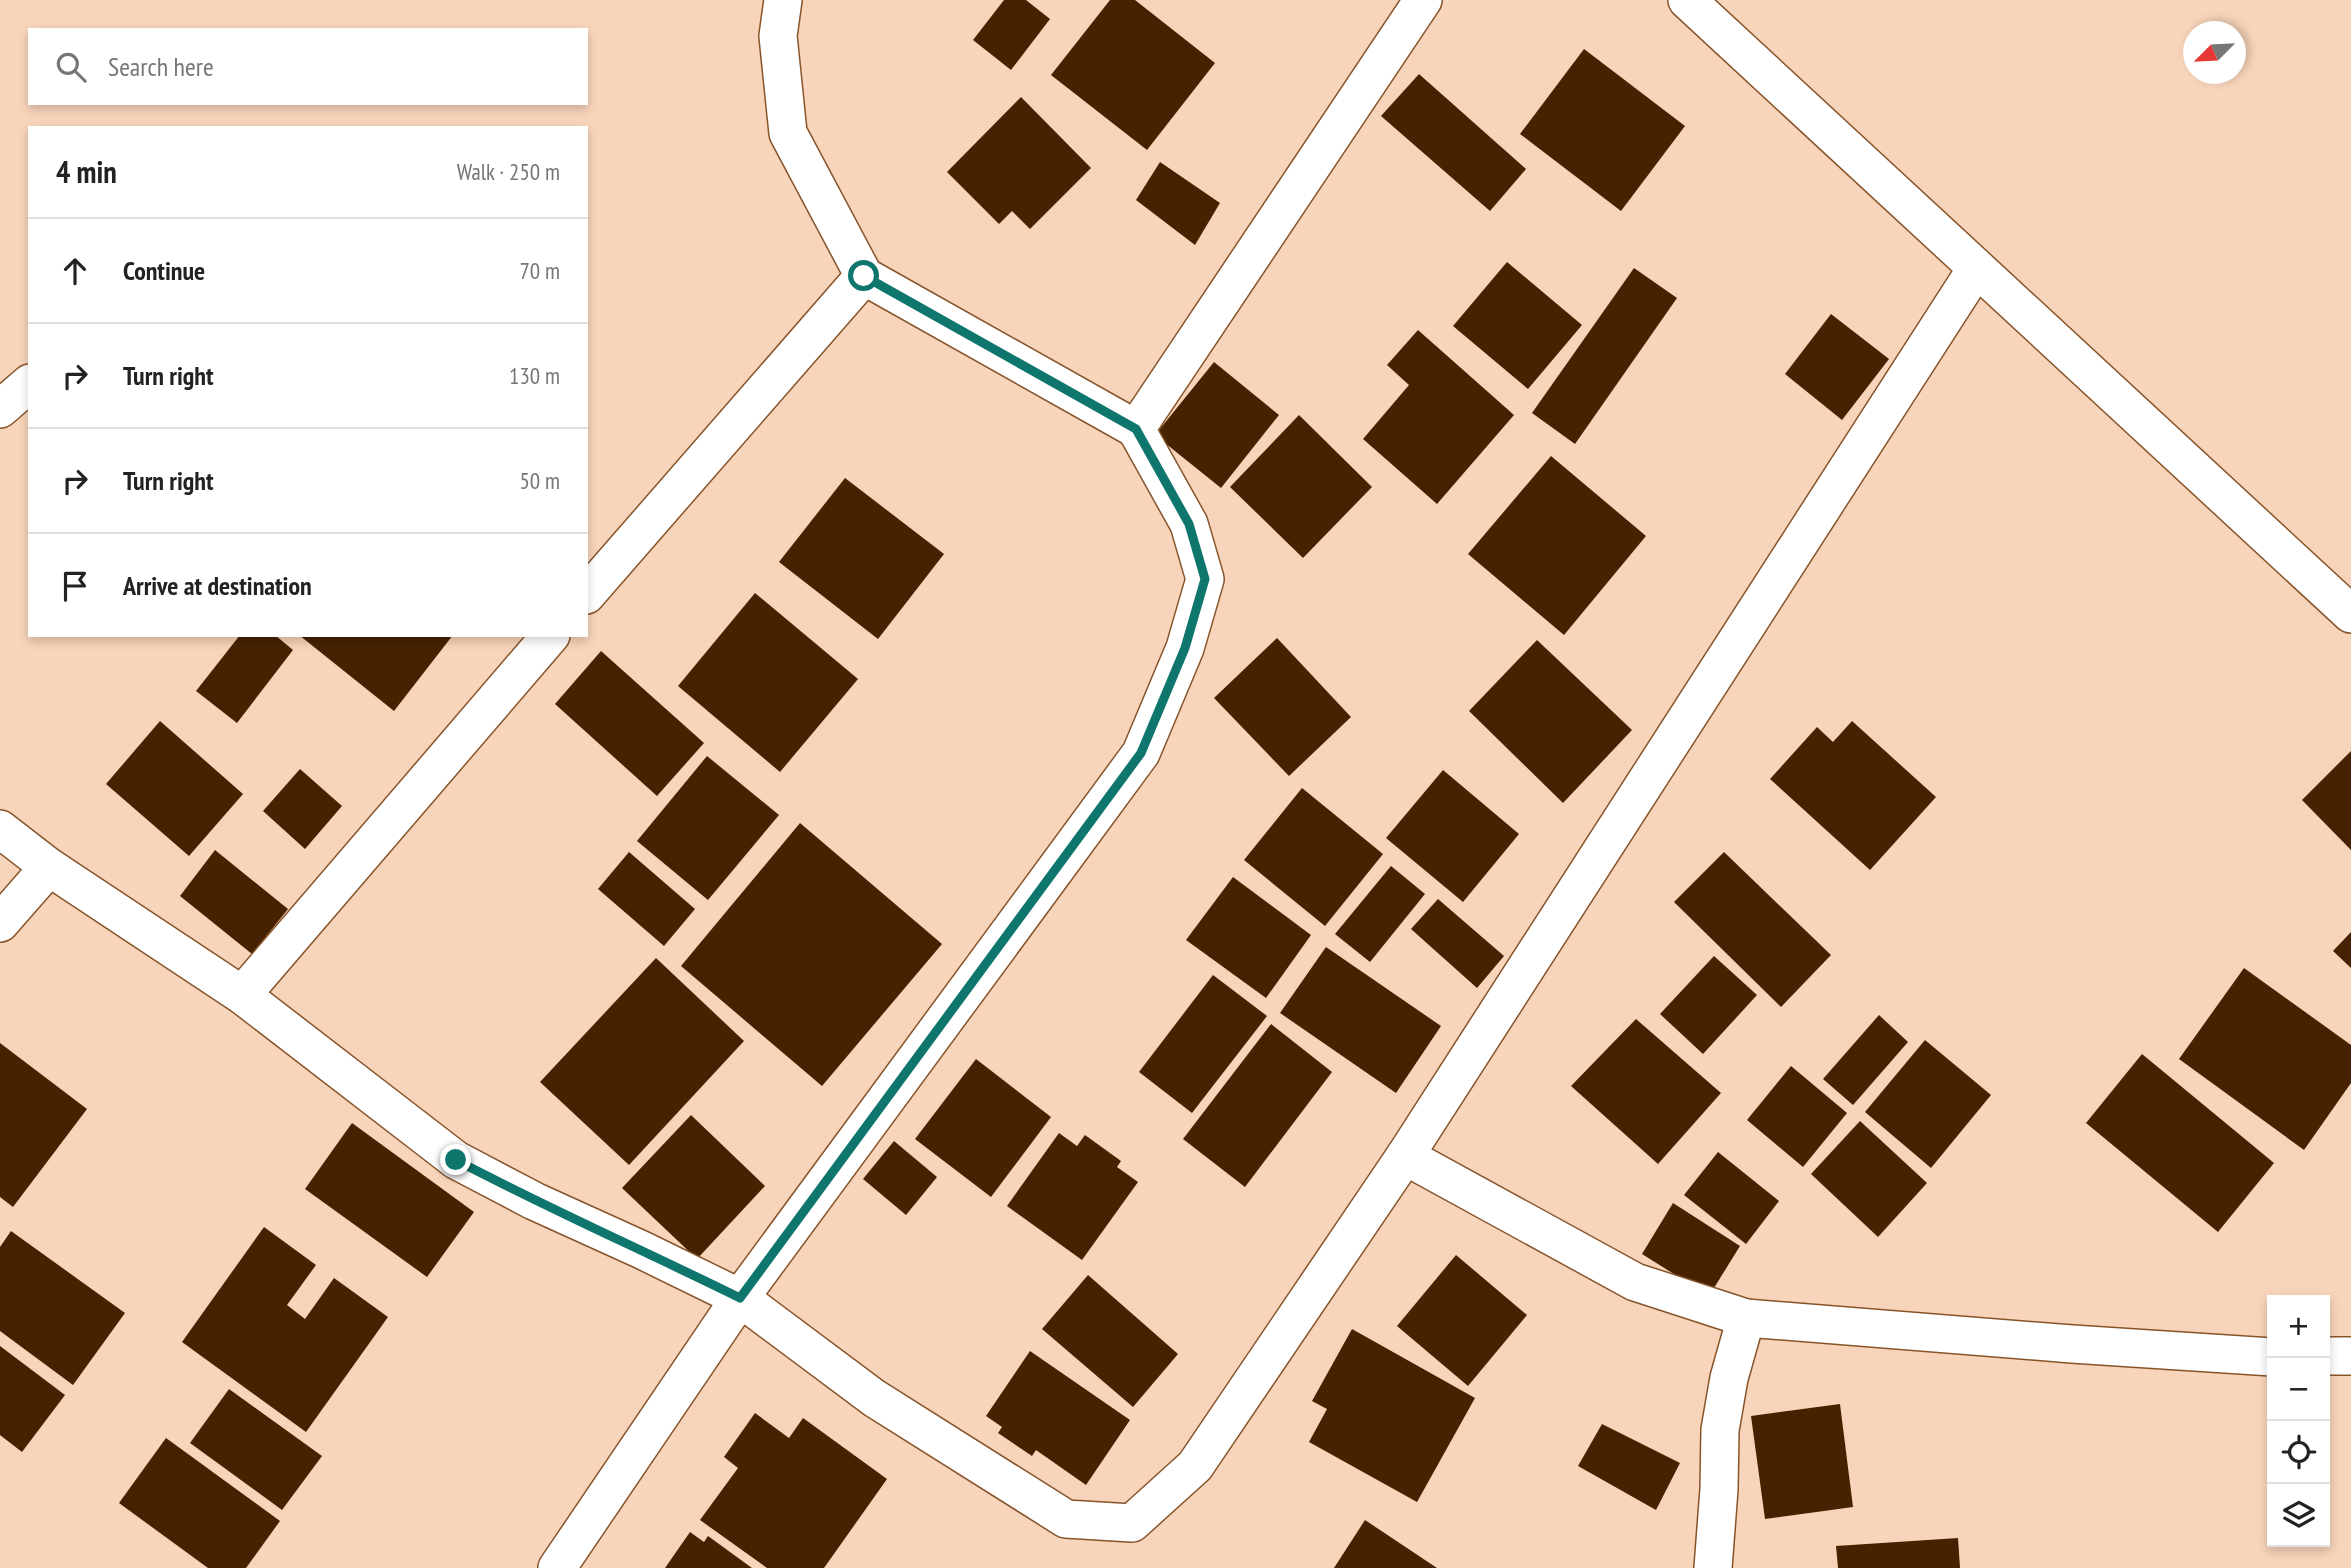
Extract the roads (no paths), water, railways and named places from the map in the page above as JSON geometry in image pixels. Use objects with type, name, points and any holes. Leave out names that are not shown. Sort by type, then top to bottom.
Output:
[{"type":"street","points":[[557,1568],[740,1298],[1141,753],[1185,648],[1205,579],[1189,524],[1136,429],[864,276],[788,134],[778,36],[783,0]]},
{"type":"street","points":[[1136,429],[1423,0]]},
{"type":"street","points":[[1688,0],[2351,614]]},
{"type":"street","points":[[0,829],[49,867],[242,995],[456,1160],[534,1201],[740,1298],[874,1398],[1066,1519],[1132,1523],[1195,1466],[1405,1156],[1976,269]]},
{"type":"street","points":[[588,593],[864,276]]},
{"type":"street","points":[[0,409],[28,385]]},
{"type":"street","points":[[242,995],[549,637]]},
{"type":"street","points":[[0,923],[49,867]]},
{"type":"street","points":[[1405,1156],[1635,1282],[1746,1318],[2267,1357]]},
{"type":"street","points":[[1713,1568],[1720,1430],[1729,1378],[1746,1318]]},
{"type":"street","points":[[2330,1356],[2351,1356]]}]
